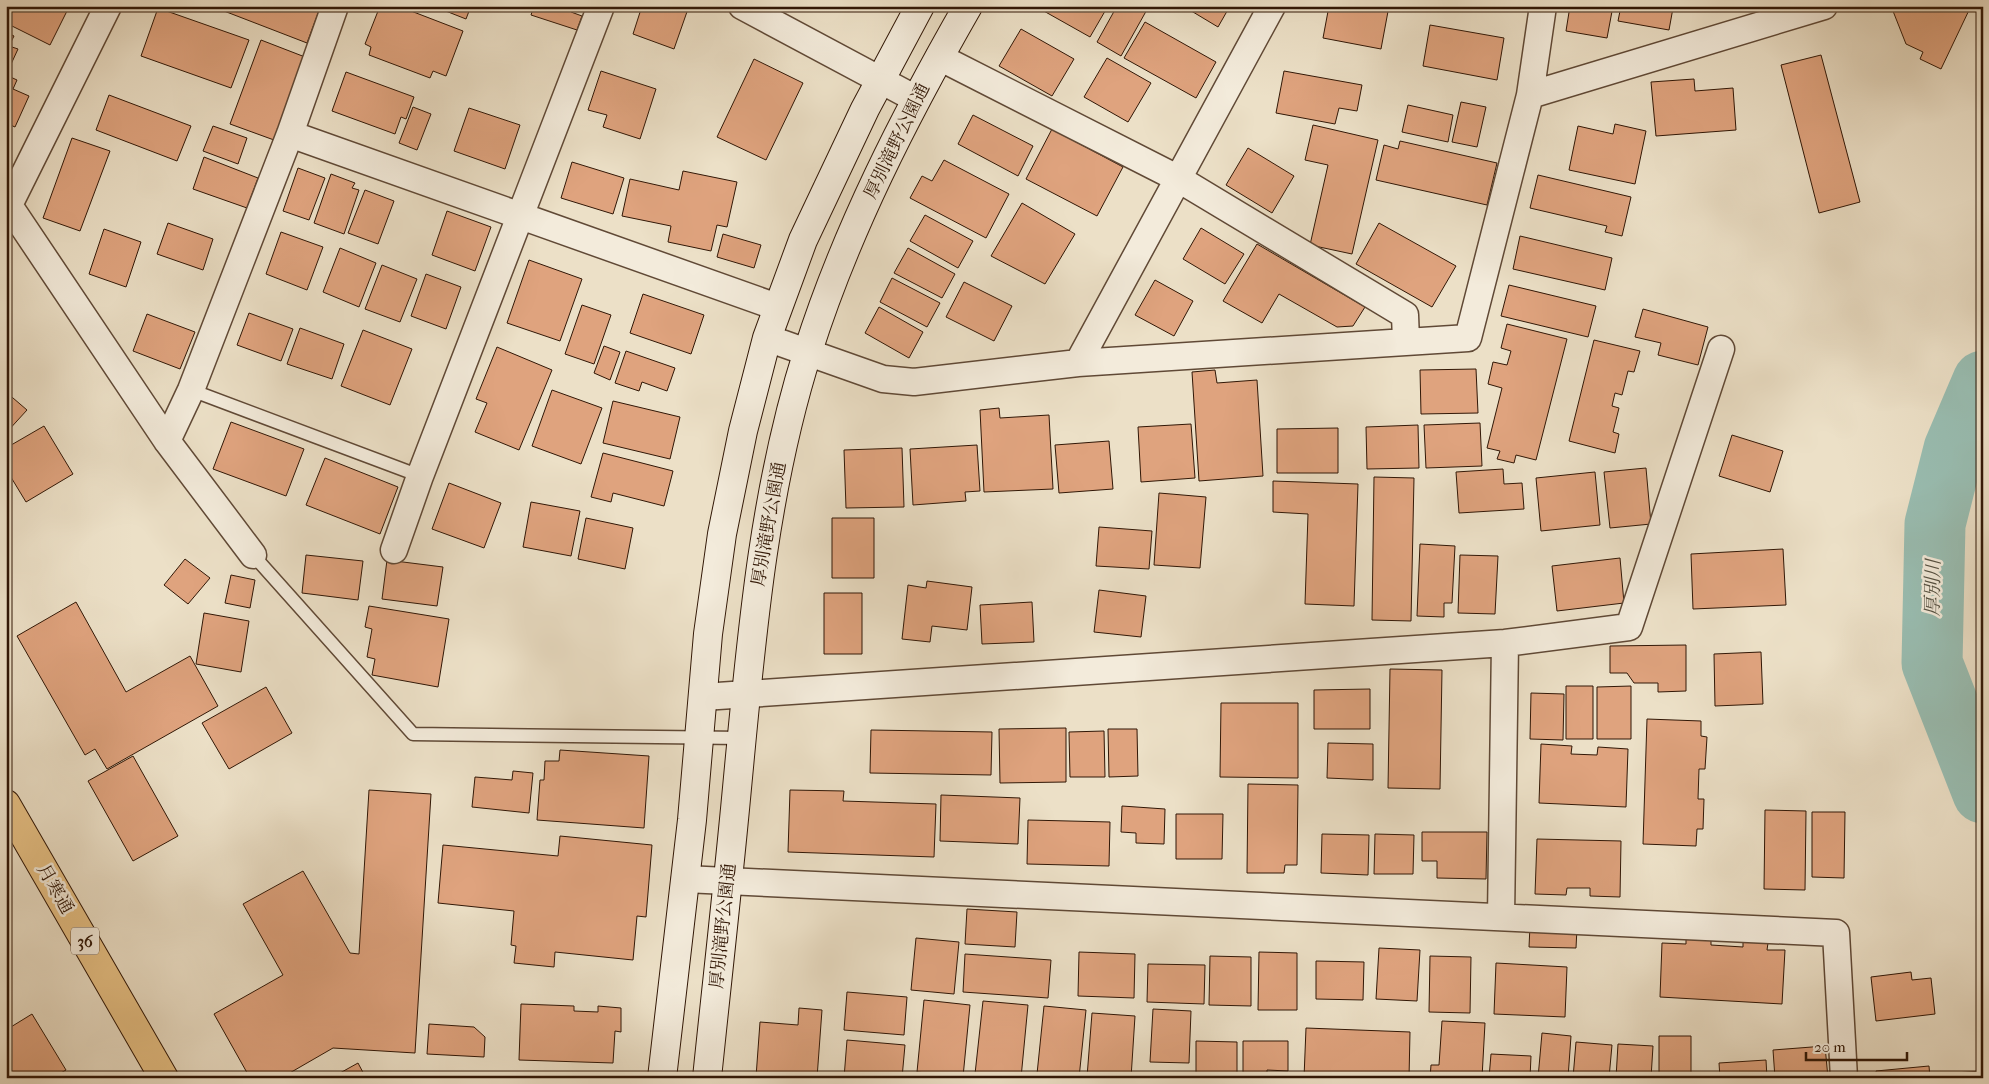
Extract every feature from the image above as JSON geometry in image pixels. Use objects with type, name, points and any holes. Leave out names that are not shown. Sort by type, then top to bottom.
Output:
[{"type":"highway","name":"月寒通","points":[[6,804],[164,1078]]},
{"type":"main road","points":[[662,1078],[685,879],[708,634],[722,534],[743,431],[767,338],[803,240],[880,81],[920,6]]},
{"type":"main road","name":"厚別滝野公園通","points":[[706,1078],[728,882],[751,638],[765,537],[785,439],[808,352],[842,257],[916,99],[968,6]]},
{"type":"street","points":[[108,6],[8,203],[167,441],[252,555]]},
{"type":"street","points":[[167,441],[191,390],[290,134],[335,6]]},
{"type":"street","points":[[394,550],[420,476],[601,6]]},
{"type":"street","points":[[742,6],[916,99]]},
{"type":"street","points":[[1078,363],[1272,6]]},
{"type":"street","points":[[767,338],[883,378],[914,382],[1078,363],[1406,340],[1468,338],[1530,95],[1543,6]]},
{"type":"street","points":[[1530,95],[1824,6]]},
{"type":"street","points":[[939,57],[1177,178],[1406,315],[1406,340]]},
{"type":"street","points":[[290,134],[777,307]]},
{"type":"street","points":[[703,697],[746,696],[1505,643],[1629,627],[1721,349]]},
{"type":"street","points":[[1501,917],[1505,643]]},
{"type":"street","points":[[685,879],[1836,933],[1844,1078]]},
{"type":"lane","points":[[191,390],[420,476]]},
{"type":"lane","points":[[252,555],[413,734],[742,738]]},
{"type":"building","points":[[6,6],[69,7],[50,45],[6,23]]},
{"type":"building","points":[[226,6],[315,6],[320,8],[307,43],[224,11]]},
{"type":"building","points":[[380,6],[398,6],[463,31],[446,76],[433,71],[430,78],[369,55],[371,47],[365,44]]},
{"type":"building","points":[[433,6],[471,6],[466,19]]},
{"type":"building","points":[[534,6],[573,6],[571,12],[582,16],[577,30],[531,15]]},
{"type":"building","points":[[642,6],[689,6],[674,49],[633,34]]},
{"type":"building","points":[[1044,6],[1108,6],[1090,37],[1042,10]]},
{"type":"building","points":[[1117,6],[1149,6],[1121,56],[1097,42]]},
{"type":"building","points":[[1183,6],[1230,6],[1218,27]]},
{"type":"building","points":[[1329,6],[1389,6],[1381,49],[1323,38]]},
{"type":"building","points":[[1570,6],[1613,6],[1607,38],[1566,31]]},
{"type":"building","points":[[1621,6],[1673,8],[1669,30],[1618,21]]},
{"type":"building","points":[[1891,6],[1971,6],[1941,69],[1920,59],[1923,52],[1906,44]]},
{"type":"building","points":[[158,8],[249,40],[231,88],[141,56]]},
{"type":"building","points":[[1145,22],[1216,62],[1196,98],[1124,58]]},
{"type":"building","points":[[1430,25],[1504,38],[1497,80],[1423,66]]},
{"type":"building","points":[[1021,29],[1074,59],[1052,96],[999,66]]},
{"type":"building","points":[[6,32],[14,36],[9,46],[18,49],[6,75]]},
{"type":"building","points":[[261,40],[305,57],[274,140],[230,124]]},
{"type":"building","points":[[1821,55],[1860,202],[1819,213],[1781,65]]},
{"type":"building","points":[[1107,58],[1151,83],[1128,122],[1084,97]]},
{"type":"building","points":[[754,59],[803,83],[766,160],[717,137]]},
{"type":"building","points":[[601,71],[656,89],[640,139],[603,127],[607,115],[588,110]]},
{"type":"building","points":[[1284,71],[1362,85],[1357,111],[1339,108],[1335,124],[1276,113]]},
{"type":"building","points":[[346,72],[414,97],[406,119],[401,117],[395,134],[332,111]]},
{"type":"building","points":[[6,75],[17,80],[13,89],[29,96],[15,127],[6,123]]},
{"type":"building","points":[[1694,79],[1695,91],[1733,88],[1736,130],[1656,136],[1651,82]]},
{"type":"building","points":[[109,95],[191,126],[177,161],[96,130]]},
{"type":"building","points":[[1461,102],[1486,107],[1477,147],[1452,142]]},
{"type":"building","points":[[1408,105],[1453,115],[1448,142],[1402,132]]},
{"type":"building","points":[[413,107],[431,114],[417,150],[399,143]]},
{"type":"building","points":[[469,108],[520,125],[505,169],[454,151]]},
{"type":"building","points":[[973,115],[1033,146],[1018,176],[958,144]]},
{"type":"building","points":[[1615,124],[1646,131],[1635,184],[1569,170],[1578,126],[1613,134]]},
{"type":"building","points":[[1313,125],[1378,140],[1352,254],[1310,245],[1328,165],[1305,160]]},
{"type":"building","points":[[213,126],[247,138],[238,164],[203,151]]},
{"type":"building","points":[[1052,129],[1123,167],[1097,216],[1026,179]]},
{"type":"building","points":[[72,138],[110,151],[80,231],[43,218]]},
{"type":"building","points":[[1400,141],[1497,163],[1487,205],[1376,180],[1384,145],[1398,149]]},
{"type":"building","points":[[1248,148],[1294,176],[1272,213],[1226,185]]},
{"type":"building","points":[[204,157],[258,178],[247,208],[193,189]]},
{"type":"building","points":[[944,160],[1009,194],[986,238],[910,198],[922,176],[932,181]]},
{"type":"building","points":[[572,162],[624,178],[613,214],[561,198]]},
{"type":"building","points":[[298,168],[325,178],[309,220],[283,211]]},
{"type":"building","points":[[683,171],[737,182],[727,227],[717,225],[711,251],[668,242],[671,226],[622,216],[630,179],[679,190]]},
{"type":"building","points":[[331,174],[355,183],[352,188],[359,190],[344,234],[314,223]]},
{"type":"building","points":[[1538,175],[1631,197],[1622,236],[1605,232],[1607,226],[1530,208]]},
{"type":"building","points":[[365,190],[394,201],[378,244],[348,233]]},
{"type":"building","points":[[1022,203],[1075,234],[1045,284],[991,256]]},
{"type":"building","points":[[447,211],[491,227],[475,271],[432,255]]},
{"type":"building","points":[[925,215],[973,241],[958,268],[910,241]]},
{"type":"building","points":[[168,223],[213,239],[203,270],[157,254]]},
{"type":"building","points":[[1379,223],[1456,266],[1432,307],[1356,264]]},
{"type":"building","points":[[1201,228],[1244,254],[1225,284],[1183,259]]},
{"type":"building","points":[[104,229],[141,242],[126,287],[89,274]]},
{"type":"building","points":[[281,232],[323,247],[307,290],[266,274]]},
{"type":"building","points":[[723,234],[761,245],[754,268],[717,257]]},
{"type":"building","points":[[1520,236],[1612,258],[1605,290],[1513,269]]},
{"type":"building","points":[[1257,244],[1365,307],[1353,326],[1337,327],[1279,294],[1262,323],[1223,301]]},
{"type":"building","points":[[340,248],[376,263],[359,307],[323,292]]},
{"type":"building","points":[[908,248],[955,274],[942,298],[894,273]]},
{"type":"building","points":[[529,260],[582,279],[560,341],[507,323]]},
{"type":"building","points":[[382,265],[417,279],[400,322],[365,309]]},
{"type":"building","points":[[426,274],[461,287],[446,329],[411,316]]},
{"type":"building","points":[[892,278],[940,303],[927,327],[880,302]]},
{"type":"building","points":[[1155,280],[1193,301],[1174,336],[1135,315]]},
{"type":"building","points":[[964,282],[1012,306],[994,341],[946,317]]},
{"type":"building","points":[[1509,285],[1596,306],[1588,337],[1501,316]]},
{"type":"building","points":[[643,294],[704,315],[691,354],[630,333]]},
{"type":"building","points":[[582,305],[611,315],[594,364],[565,354]]},
{"type":"building","points":[[879,307],[923,332],[909,358],[865,333]]},
{"type":"building","points":[[1643,309],[1708,327],[1698,365],[1658,355],[1661,343],[1635,337]]},
{"type":"building","points":[[249,313],[293,329],[281,361],[237,345]]},
{"type":"building","points":[[147,314],[195,332],[180,369],[133,351]]},
{"type":"building","points":[[1507,324],[1567,339],[1536,460],[1516,455],[1514,463],[1497,459],[1500,451],[1487,448],[1502,388],[1488,384],[1493,362],[1507,365],[1511,351],[1501,348]]},
{"type":"building","points":[[300,328],[344,344],[332,379],[287,364]]},
{"type":"building","points":[[363,330],[412,349],[390,405],[341,386]]},
{"type":"building","points":[[1594,340],[1640,351],[1634,372],[1628,371],[1622,395],[1615,393],[1612,406],[1619,408],[1613,432],[1619,434],[1615,453],[1569,441]]},
{"type":"building","points":[[604,346],[620,352],[610,380],[594,373]]},
{"type":"building","points":[[497,347],[552,370],[519,450],[475,432],[487,403],[476,399]]},
{"type":"building","points":[[626,351],[675,368],[667,391],[642,382],[639,391],[615,383]]},
{"type":"building","points":[[1476,369],[1478,413],[1421,414],[1420,370]]},
{"type":"building","points":[[1215,370],[1217,383],[1257,380],[1263,476],[1199,481],[1192,372]]},
{"type":"building","points":[[552,390],[602,408],[581,464],[532,446]]},
{"type":"building","points":[[6,392],[27,410],[6,433]]},
{"type":"building","points":[[613,401],[680,417],[670,459],[603,443]]},
{"type":"building","points":[[999,408],[1000,418],[1049,415],[1053,489],[984,492],[980,410]]},
{"type":"building","points":[[231,422],[304,449],[286,496],[213,469]]},
{"type":"building","points":[[1480,423],[1482,466],[1426,468],[1424,425]]},
{"type":"building","points":[[1191,424],[1195,478],[1141,482],[1138,427]]},
{"type":"building","points":[[1418,425],[1419,468],[1367,469],[1366,427]]},
{"type":"building","points":[[44,426],[73,474],[26,502],[6,469],[6,448]]},
{"type":"building","points":[[1338,428],[1338,473],[1277,473],[1277,429]]},
{"type":"building","points":[[1732,435],[1783,451],[1770,492],[1719,476]]},
{"type":"building","points":[[1109,441],[1113,489],[1059,493],[1055,445]]},
{"type":"building","points":[[977,445],[980,491],[965,492],[966,501],[913,505],[910,449]]},
{"type":"building","points":[[902,448],[904,507],[846,508],[844,450]]},
{"type":"building","points":[[603,453],[673,471],[664,506],[613,493],[611,502],[591,497]]},
{"type":"building","points":[[325,458],[398,487],[380,534],[306,505]]},
{"type":"building","points":[[1646,468],[1651,524],[1610,528],[1604,472]]},
{"type":"building","points":[[1503,469],[1504,484],[1522,483],[1524,509],[1459,513],[1456,472]]},
{"type":"building","points":[[1595,472],[1600,525],[1541,531],[1536,478]]},
{"type":"building","points":[[1374,477],[1414,478],[1411,621],[1372,620]]},
{"type":"building","points":[[1273,481],[1358,484],[1354,606],[1305,604],[1308,514],[1273,512]]},
{"type":"building","points":[[449,483],[501,503],[484,548],[432,529]]},
{"type":"building","points":[[1159,493],[1206,497],[1200,568],[1154,565]]},
{"type":"building","points":[[531,502],[580,511],[571,556],[523,547]]},
{"type":"building","points":[[586,518],[633,528],[625,569],[578,559]]},
{"type":"building","points":[[832,518],[874,518],[874,578],[832,578]]},
{"type":"building","points":[[1099,527],[1152,531],[1149,569],[1096,566]]},
{"type":"building","points":[[1420,544],[1455,546],[1452,603],[1444,603],[1444,617],[1417,616]]},
{"type":"building","points":[[1783,549],[1786,605],[1693,609],[1691,554]]},
{"type":"building","points":[[306,555],[363,561],[358,600],[302,593]]},
{"type":"building","points":[[1460,555],[1498,556],[1495,614],[1458,613]]},
{"type":"building","points":[[1620,558],[1624,603],[1557,611],[1552,566]]},
{"type":"building","points":[[185,559],[210,578],[188,604],[164,585]]},
{"type":"building","points":[[387,560],[443,567],[437,606],[382,599]]},
{"type":"building","points":[[231,575],[255,580],[250,608],[225,603]]},
{"type":"building","points":[[927,581],[972,587],[967,630],[932,626],[930,642],[902,639],[908,585],[926,588]]},
{"type":"building","points":[[1099,590],[1146,596],[1141,637],[1094,632]]},
{"type":"building","points":[[824,593],[862,593],[862,654],[824,654]]},
{"type":"building","points":[[76,602],[126,692],[190,656],[218,706],[107,769],[95,749],[85,755],[17,636]]},
{"type":"building","points":[[1032,602],[1034,642],[982,644],[980,605]]},
{"type":"building","points":[[369,606],[449,619],[438,687],[372,675],[375,659],[367,657],[372,629],[365,627]]},
{"type":"building","points":[[204,613],[249,621],[241,672],[196,664]]},
{"type":"building","points":[[1686,645],[1686,691],[1658,692],[1658,683],[1634,683],[1627,673],[1610,673],[1610,646]]},
{"type":"building","points":[[1761,652],[1763,704],[1715,706],[1714,654]]},
{"type":"building","points":[[1390,669],[1442,670],[1440,789],[1388,788]]},
{"type":"building","points":[[1566,686],[1593,686],[1593,739],[1566,739]]},
{"type":"building","points":[[1631,686],[1631,739],[1597,739],[1597,687]]},
{"type":"building","points":[[266,687],[292,733],[229,769],[202,723]]},
{"type":"building","points":[[1370,689],[1370,729],[1314,729],[1314,690]]},
{"type":"building","points":[[1531,693],[1564,694],[1563,740],[1530,739]]},
{"type":"building","points":[[1221,703],[1298,703],[1298,778],[1220,777]]},
{"type":"building","points":[[1647,719],[1701,721],[1701,736],[1707,737],[1705,769],[1699,769],[1698,799],[1704,799],[1703,829],[1697,829],[1696,846],[1643,844]]},
{"type":"building","points":[[1066,728],[1066,782],[1000,783],[999,729]]},
{"type":"building","points":[[1108,729],[1137,729],[1138,776],[1109,777]]},
{"type":"building","points":[[871,730],[992,732],[991,775],[870,773]]},
{"type":"building","points":[[1104,731],[1105,777],[1070,777],[1069,732]]},
{"type":"building","points":[[1328,743],[1373,744],[1373,780],[1327,778]]},
{"type":"building","points":[[1541,744],[1572,746],[1571,754],[1597,755],[1598,747],[1628,749],[1626,807],[1539,803]]},
{"type":"building","points":[[560,750],[649,756],[644,828],[537,820],[540,780],[544,780],[545,761],[559,761]]},
{"type":"building","points":[[133,756],[178,836],[133,861],[88,781]]},
{"type":"building","points":[[513,771],[533,773],[529,813],[472,807],[475,777],[512,780]]},
{"type":"building","points":[[1248,784],[1298,785],[1297,865],[1285,865],[1284,873],[1247,873]]},
{"type":"building","points":[[369,790],[431,794],[415,1053],[333,1048],[281,1078],[250,1078],[214,1014],[283,975],[243,904],[303,871],[350,953],[359,954]]},
{"type":"building","points":[[790,790],[844,791],[843,801],[936,804],[934,857],[788,852]]},
{"type":"building","points":[[941,795],[1020,798],[1018,844],[940,841]]},
{"type":"building","points":[[1122,806],[1165,809],[1164,844],[1136,843],[1136,833],[1121,832]]},
{"type":"building","points":[[1765,810],[1806,811],[1805,890],[1764,889]]},
{"type":"building","points":[[1812,812],[1845,812],[1844,878],[1812,877]]},
{"type":"building","points":[[1176,814],[1223,814],[1222,859],[1176,859]]},
{"type":"building","points":[[1028,820],[1110,822],[1109,866],[1027,864]]},
{"type":"building","points":[[1422,832],[1487,832],[1486,879],[1437,878],[1437,861],[1422,861]]},
{"type":"building","points":[[1322,834],[1369,835],[1368,875],[1321,873]]},
{"type":"building","points":[[1375,834],[1414,835],[1413,874],[1374,874]]},
{"type":"building","points":[[560,836],[652,845],[646,917],[637,916],[633,960],[555,952],[554,967],[514,963],[516,946],[511,945],[514,911],[438,903],[443,845],[558,856]]},
{"type":"building","points":[[1537,839],[1621,841],[1620,897],[1590,896],[1590,888],[1567,888],[1566,895],[1535,894]]},
{"type":"building","points":[[967,909],[1017,912],[1015,947],[965,944]]},
{"type":"building","points":[[1530,926],[1577,928],[1576,948],[1529,947]]},
{"type":"building","points":[[1686,937],[1711,939],[1711,945],[1743,947],[1743,942],[1768,943],[1767,950],[1785,950],[1782,1004],[1660,997],[1662,943],[1686,944]]},
{"type":"building","points":[[916,938],[959,942],[954,994],[911,990]]},
{"type":"building","points":[[1379,948],[1420,950],[1417,1001],[1376,999]]},
{"type":"building","points":[[1079,952],[1135,954],[1134,998],[1078,996]]},
{"type":"building","points":[[1259,952],[1297,953],[1297,1010],[1258,1010]]},
{"type":"building","points":[[965,954],[1051,960],[1048,998],[963,992]]},
{"type":"building","points":[[1210,956],[1251,957],[1251,1006],[1209,1005]]},
{"type":"building","points":[[1430,956],[1471,957],[1470,1013],[1429,1012]]},
{"type":"building","points":[[1316,961],[1364,962],[1363,1000],[1316,999]]},
{"type":"building","points":[[1496,963],[1567,967],[1565,1017],[1494,1014]]},
{"type":"building","points":[[1148,964],[1205,965],[1204,1004],[1147,1002]]},
{"type":"building","points":[[1911,972],[1912,980],[1931,978],[1935,1014],[1876,1021],[1871,977]]},
{"type":"building","points":[[847,992],[907,997],[904,1035],[844,1030]]},
{"type":"building","points":[[924,1000],[970,1005],[963,1077],[917,1072]]},
{"type":"building","points":[[983,1001],[1028,1005],[1021,1078],[975,1074]]},
{"type":"building","points":[[521,1004],[574,1006],[574,1011],[598,1012],[598,1006],[621,1008],[621,1032],[615,1031],[613,1063],[519,1060]]},
{"type":"building","points":[[1044,1006],[1086,1010],[1079,1078],[1037,1074]]},
{"type":"building","points":[[799,1008],[822,1010],[817,1078],[756,1077],[760,1022],[798,1025]]},
{"type":"building","points":[[1153,1009],[1191,1011],[1189,1063],[1150,1062]]},
{"type":"building","points":[[1092,1013],[1135,1016],[1131,1078],[1087,1077]]},
{"type":"building","points":[[32,1014],[66,1070],[52,1078],[6,1078],[6,1030]]},
{"type":"building","points":[[1442,1021],[1485,1023],[1482,1078],[1430,1078],[1431,1065],[1439,1065]]},
{"type":"building","points":[[429,1024],[474,1027],[485,1037],[484,1057],[427,1054]]},
{"type":"building","points":[[1306,1028],[1410,1032],[1409,1078],[1304,1078]]},
{"type":"building","points":[[1542,1033],[1571,1036],[1568,1078],[1538,1078]]},
{"type":"building","points":[[1659,1036],[1691,1036],[1691,1078],[1659,1078]]},
{"type":"building","points":[[847,1040],[905,1045],[902,1078],[844,1078]]},
{"type":"building","points":[[1196,1041],[1237,1042],[1237,1078],[1196,1078]]},
{"type":"building","points":[[1243,1041],[1288,1041],[1288,1071],[1267,1070],[1267,1078],[1243,1078]]},
{"type":"building","points":[[1576,1042],[1612,1045],[1609,1078],[1573,1078]]},
{"type":"building","points":[[1618,1044],[1653,1046],[1651,1078],[1616,1078]]},
{"type":"building","points":[[1825,1046],[1828,1078],[1775,1078],[1773,1050]]},
{"type":"building","points":[[1491,1054],[1531,1056],[1530,1078],[1489,1078]]},
{"type":"building","points":[[1766,1060],[1767,1078],[1720,1078],[1719,1063]]},
{"type":"building","points":[[358,1063],[366,1078],[331,1078]]},
{"type":"building","points":[[1929,1066],[1930,1078],[1877,1078],[1876,1071]]},
{"type":"building","points":[[1983,1071],[1983,1078],[1940,1078],[1940,1074]]},
{"type":"waterway","name":"厚別川","points":[[1983,381],[1954,449],[1935,524],[1932,663],[1983,793]]}]
